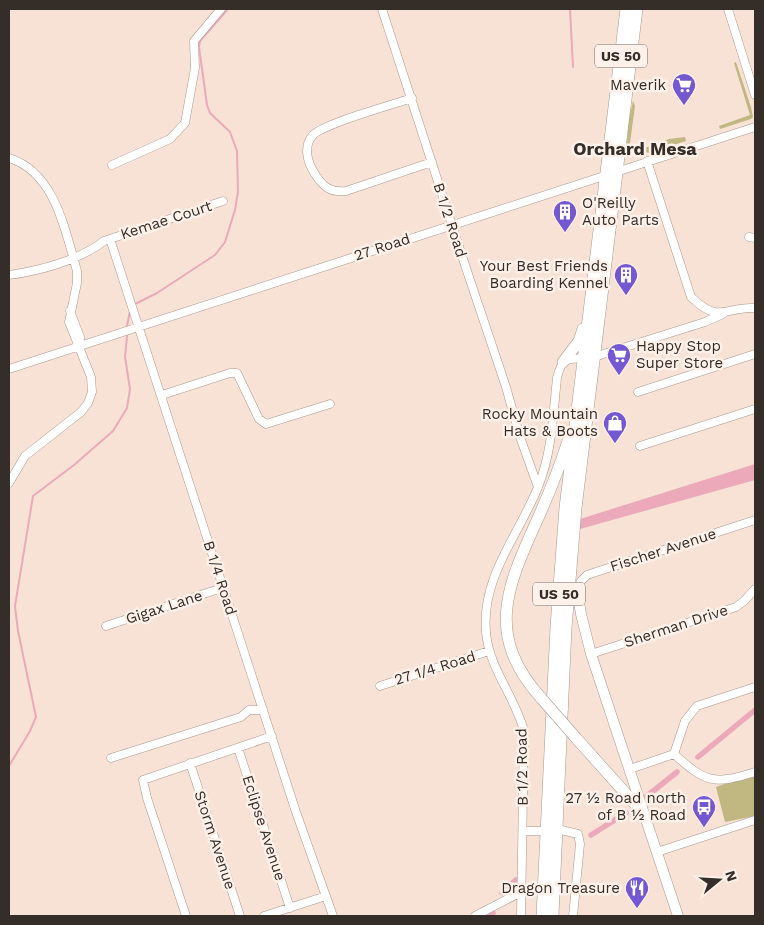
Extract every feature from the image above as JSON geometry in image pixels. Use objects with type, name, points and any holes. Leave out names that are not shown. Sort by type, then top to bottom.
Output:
[{"type":"highway","name":"US 50","points":[[553,916],[556,862],[551,830],[553,827],[547,809],[556,627],[566,508],[575,432],[589,358],[612,173],[626,9]]},
{"type":"highway","name":"US 50","points":[[542,916],[551,830],[576,508],[589,398],[588,322],[637,9]]},
{"type":"highway","points":[[563,362],[579,342],[593,281]]},
{"type":"highway","points":[[575,432],[571,433],[553,485],[524,546],[510,587],[506,623],[512,653],[530,686],[645,815]]},
{"type":"highway","points":[[576,508],[575,574],[577,590]]},
{"type":"main road","points":[[577,590],[580,614],[591,654],[678,916]]},
{"type":"street","points":[[112,165],[170,139],[185,124],[194,68],[194,40],[221,9]]},
{"type":"street","name":"B 1/2 Road","points":[[382,9],[504,381],[520,437],[538,487]]},
{"type":"street","points":[[728,9],[755,96]]},
{"type":"street","points":[[412,98],[348,119],[317,132],[307,144],[311,169],[320,183],[331,190],[339,192],[432,162]]},
{"type":"street","name":"27 Road","points":[[9,369],[755,127]]},
{"type":"street","points":[[9,158],[27,167],[46,186],[55,201],[77,271],[77,283],[69,322],[91,377],[92,392],[88,403],[81,412],[25,456],[9,483]]},
{"type":"street","points":[[647,161],[691,297],[706,308],[723,314]]},
{"type":"street","name":"Kemae Court","points":[[9,275],[34,270],[73,258],[92,250],[104,241],[223,202]]},
{"type":"street","name":"B 1/4 Road","points":[[110,239],[162,395],[222,588],[332,916]]},
{"type":"street","points":[[563,362],[570,359],[589,358],[705,322],[723,314],[748,307],[755,308]]},
{"type":"street","points":[[638,392],[755,354]]},
{"type":"street","name":"B 1/2 Road","points":[[522,916],[524,731],[520,716],[501,682],[489,651],[486,634],[486,615],[492,583],[499,564],[538,487],[548,454],[557,378],[563,362]]},
{"type":"street","points":[[162,395],[230,373],[237,374],[258,419],[266,424],[330,404]]},
{"type":"street","points":[[640,446],[755,409]]},
{"type":"street","name":"Fischer Avenue","points":[[577,590],[581,581],[587,575],[755,520]]},
{"type":"street","name":"Gigax Lane","points":[[106,626],[222,588]]},
{"type":"street","name":"Sherman Drive","points":[[591,654],[736,606],[744,601],[755,589]]},
{"type":"street","name":"27 1/4 Road","points":[[380,686],[489,651]]},
{"type":"street","points":[[674,754],[685,721],[697,706],[755,687]]},
{"type":"street","points":[[111,758],[241,717],[249,710],[263,710]]},
{"type":"street","points":[[186,916],[147,798],[143,780],[272,736]]},
{"type":"street","name":"Eclipse Avenue","points":[[238,748],[290,908]]},
{"type":"street","points":[[630,769],[674,754]]},
{"type":"street","points":[[674,754],[707,780],[732,780],[755,772]]},
{"type":"street","name":"Storm Avenue","points":[[190,763],[240,916]]},
{"type":"street","points":[[657,852],[755,820]]},
{"type":"street","points":[[523,831],[551,830],[578,834],[580,844],[574,916]]},
{"type":"street","points":[[475,916],[522,891]]},
{"type":"street","points":[[264,916],[326,896]]},
{"type":"shaded area","points":[[736,62],[753,117],[720,129],[719,126],[750,115],[734,63]]},
{"type":"shaded area","points":[[633,101],[635,106],[629,150],[626,156],[629,119]]},
{"type":"shaded area","points":[[685,137],[686,141],[648,153],[642,149],[669,139]]},
{"type":"shaded area","points":[[755,464],[755,480],[580,529],[580,519]]},
{"type":"shaded area","points":[[755,773],[755,816],[725,822],[716,787]]},
{"type":"waterway","points":[[135,304],[157,293],[215,255],[225,242],[235,210],[238,192],[237,151],[230,132],[210,113],[207,105],[199,47],[200,41],[228,9]]},
{"type":"waterway","points":[[570,9],[573,67]]},
{"type":"waterway","points":[[127,326],[130,311]]},
{"type":"waterway","points":[[9,766],[30,731],[36,717],[18,631],[15,606],[33,496],[74,465],[113,431],[127,408],[130,389],[125,357],[127,336]]},
{"type":"waterway","points":[[698,757],[755,710]]},
{"type":"waterway","points":[[647,796],[677,772]]},
{"type":"waterway","points":[[591,835],[626,813]]},
{"type":"waterway","points":[[502,893],[516,880]]},
{"type":"waterway","points":[[490,916],[493,913]]},
{"type":"place","name":"Maverik","points":[[684,106]]},
{"type":"place","name":"O'Reilly Auto Parts","points":[[565,233]]},
{"type":"place","name":"Your Best Friends Boarding Kennel","points":[[626,296]]},
{"type":"place","name":"Happy Stop Super Store","points":[[619,376]]},
{"type":"place","name":"Rocky Mountain Hats & Boots","points":[[615,444]]},
{"type":"place","name":"27 ½ Road north of B ½ Road","points":[[704,828]]},
{"type":"place","name":"Dragon Treasure","points":[[637,909]]},
{"type":"district","name":"Orchard Mesa","points":[[635,148]]}]
